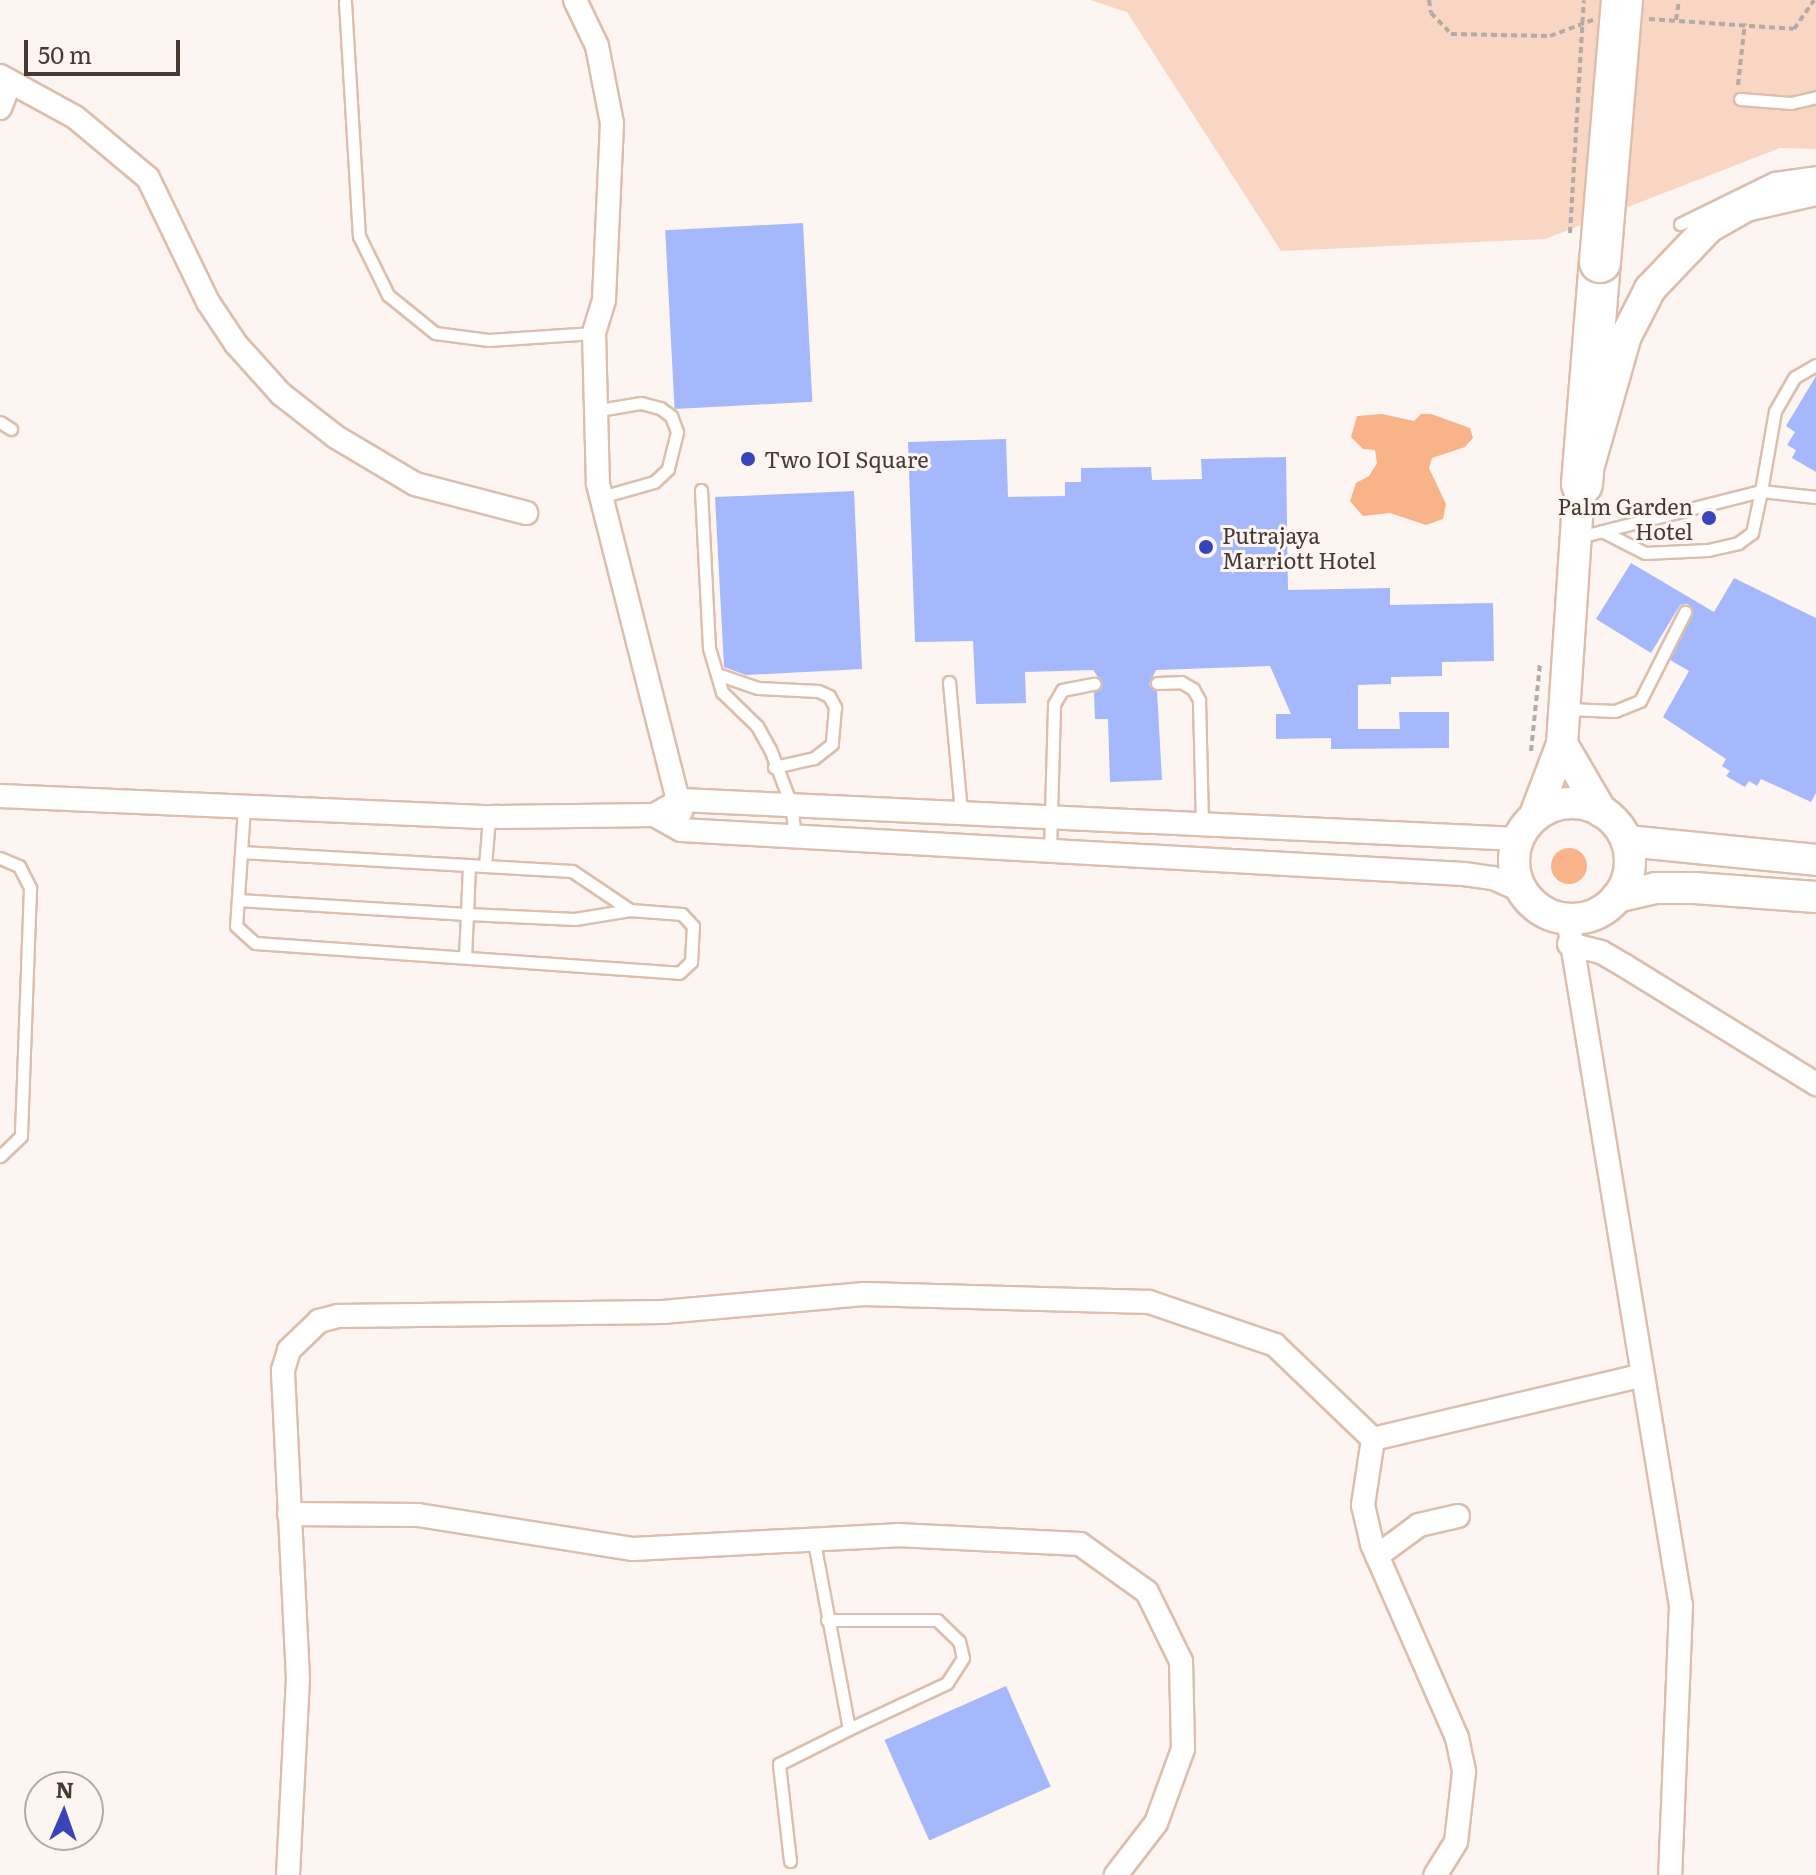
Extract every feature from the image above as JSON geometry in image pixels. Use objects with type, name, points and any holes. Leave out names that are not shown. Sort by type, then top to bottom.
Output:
[{"type":"highway","points":[[1582,484],[1622,0]]},
{"type":"street","points":[[575,0],[597,46],[612,123],[604,300],[594,333],[593,411],[601,497],[681,800],[681,830]]},
{"type":"street","points":[[0,108],[5,80],[75,117],[148,178],[208,302],[236,344],[281,394],[336,437],[415,484],[526,513]]},
{"type":"street","points":[[1522,891],[1514,856],[1562,744],[1563,708],[1588,535],[1582,484],[1626,336],[1667,267],[1709,227],[1746,206],[1815,190]]},
{"type":"street","points":[[1562,744],[1601,811],[1627,841],[1629,870],[1617,897]]},
{"type":"street","points":[[0,796],[489,817],[654,815],[681,800],[1202,823],[1527,827],[1558,804],[1580,803],[1601,811]]},
{"type":"street","points":[[654,815],[681,830],[1493,878],[1522,891],[1569,932],[1816,1084]]},
{"type":"street","points":[[1627,841],[1810,860]]},
{"type":"street","points":[[1569,932],[1617,897],[1656,888],[1806,896]]},
{"type":"street","points":[[1569,932],[1681,1606],[1670,1875]]},
{"type":"street","points":[[288,1875],[298,1679],[283,1370],[289,1350],[301,1334],[338,1316],[663,1312],[864,1294],[1149,1302],[1275,1345],[1373,1439]]},
{"type":"street","points":[[1373,1439],[1643,1375]]},
{"type":"street","points":[[1373,1439],[1363,1505],[1377,1556],[1457,1738],[1464,1772],[1456,1842],[1435,1875]]},
{"type":"street","points":[[289,1514],[418,1515],[633,1549],[813,1537],[1080,1544],[1147,1592],[1181,1661],[1183,1749],[1156,1823],[1116,1875]]},
{"type":"street","points":[[1377,1556],[1419,1525],[1458,1516]]},
{"type":"lane","points":[[345,2],[359,236],[388,295],[435,333],[489,340],[594,333]]},
{"type":"lane","points":[[1740,99],[1791,103],[1816,97]]},
{"type":"lane","points":[[1680,224],[1774,178],[1815,190]]},
{"type":"lane","points":[[1588,535],[1645,553],[1738,543],[1758,521],[1775,411],[1795,377],[1816,365]]},
{"type":"lane","points":[[593,411],[641,403],[660,408],[671,416],[677,432],[668,469],[654,482],[601,497]]},
{"type":"lane","points":[[0,422],[11,429]]},
{"type":"lane","points":[[701,490],[709,648],[722,692],[757,726],[791,804],[795,836]]},
{"type":"lane","points":[[1588,535],[1761,491],[1816,497]]},
{"type":"lane","points":[[1563,708],[1615,711],[1640,701],[1685,612]]},
{"type":"lane","points":[[717,674],[758,688],[829,696],[835,707],[832,744],[814,758],[774,767]]},
{"type":"lane","points":[[949,682],[961,811]]},
{"type":"lane","points":[[1157,683],[1181,682],[1193,689],[1199,700],[1202,823]]},
{"type":"lane","points":[[1050,850],[1054,704],[1062,690],[1094,684]]},
{"type":"lane","points":[[238,900],[575,919],[630,910],[689,918],[687,969],[679,973],[255,943],[236,926],[244,807]]},
{"type":"lane","points":[[485,866],[489,817]]},
{"type":"lane","points":[[241,852],[572,871],[630,910]]},
{"type":"lane","points":[[0,858],[19,866],[30,888],[21,1136],[0,1156]]},
{"type":"lane","points":[[465,957],[469,865]]},
{"type":"lane","points":[[813,1537],[849,1729]]},
{"type":"lane","points":[[790,1861],[779,1764],[947,1683],[963,1658],[959,1641],[937,1620],[827,1620]]},
{"type":"path","points":[[1676,20],[1679,0]]},
{"type":"path","points":[[1740,99],[1737,78],[1745,23]]},
{"type":"shaded area","points":[[1090,0],[1816,0],[1816,149],[1780,148],[1545,239],[1281,251],[1127,12]]},
{"type":"shaded area","points":[[1382,414],[1414,421],[1421,414],[1431,414],[1470,428],[1473,438],[1465,447],[1432,458],[1429,468],[1446,504],[1443,519],[1426,525],[1390,513],[1363,516],[1350,501],[1356,483],[1369,476],[1377,463],[1375,450],[1363,449],[1351,437],[1357,416]]},
{"type":"shaded area","points":[[1569,848],[1582,853],[1587,866],[1582,879],[1569,884],[1556,879],[1551,866],[1556,853]]},
{"type":"building","points":[[803,223],[812,402],[675,409],[665,230]]},
{"type":"building","points":[[1816,376],[1816,472],[1792,458],[1796,450],[1787,445],[1795,432],[1786,426]]},
{"type":"building","points":[[1006,439],[1008,497],[1065,496],[1065,482],[1081,482],[1081,468],[1151,467],[1152,480],[1202,479],[1201,459],[1286,457],[1288,590],[1390,588],[1390,605],[1493,603],[1494,661],[1442,662],[1442,676],[1391,677],[1391,684],[1358,685],[1358,729],[1400,729],[1399,712],[1449,712],[1449,748],[1331,749],[1331,738],[1276,739],[1276,714],[1291,714],[1270,666],[1156,670],[1149,684],[1157,691],[1162,780],[1110,782],[1108,719],[1095,719],[1094,693],[1102,683],[1093,670],[1025,672],[1026,703],[976,704],[973,641],[915,642],[908,442]]},
{"type":"building","points":[[854,491],[862,669],[746,675],[724,667],[715,497]]},
{"type":"building","points":[[1631,563],[1714,612],[1734,578],[1816,618],[1816,793],[1811,802],[1761,779],[1757,786],[1749,781],[1745,787],[1726,776],[1730,771],[1722,766],[1726,759],[1663,717],[1689,671],[1670,660],[1693,611],[1688,604],[1680,605],[1651,653],[1596,619]]},
{"type":"building","points":[[1006,1686],[1051,1786],[929,1841],[884,1740]]},
{"type":"place","name":"Two IOI Square","points":[[748,459]]},
{"type":"place","name":"Palm Garden Hotel","points":[[1709,518]]},
{"type":"place","name":"Putrajaya Marriott Hotel","points":[[1206,547]]}]
